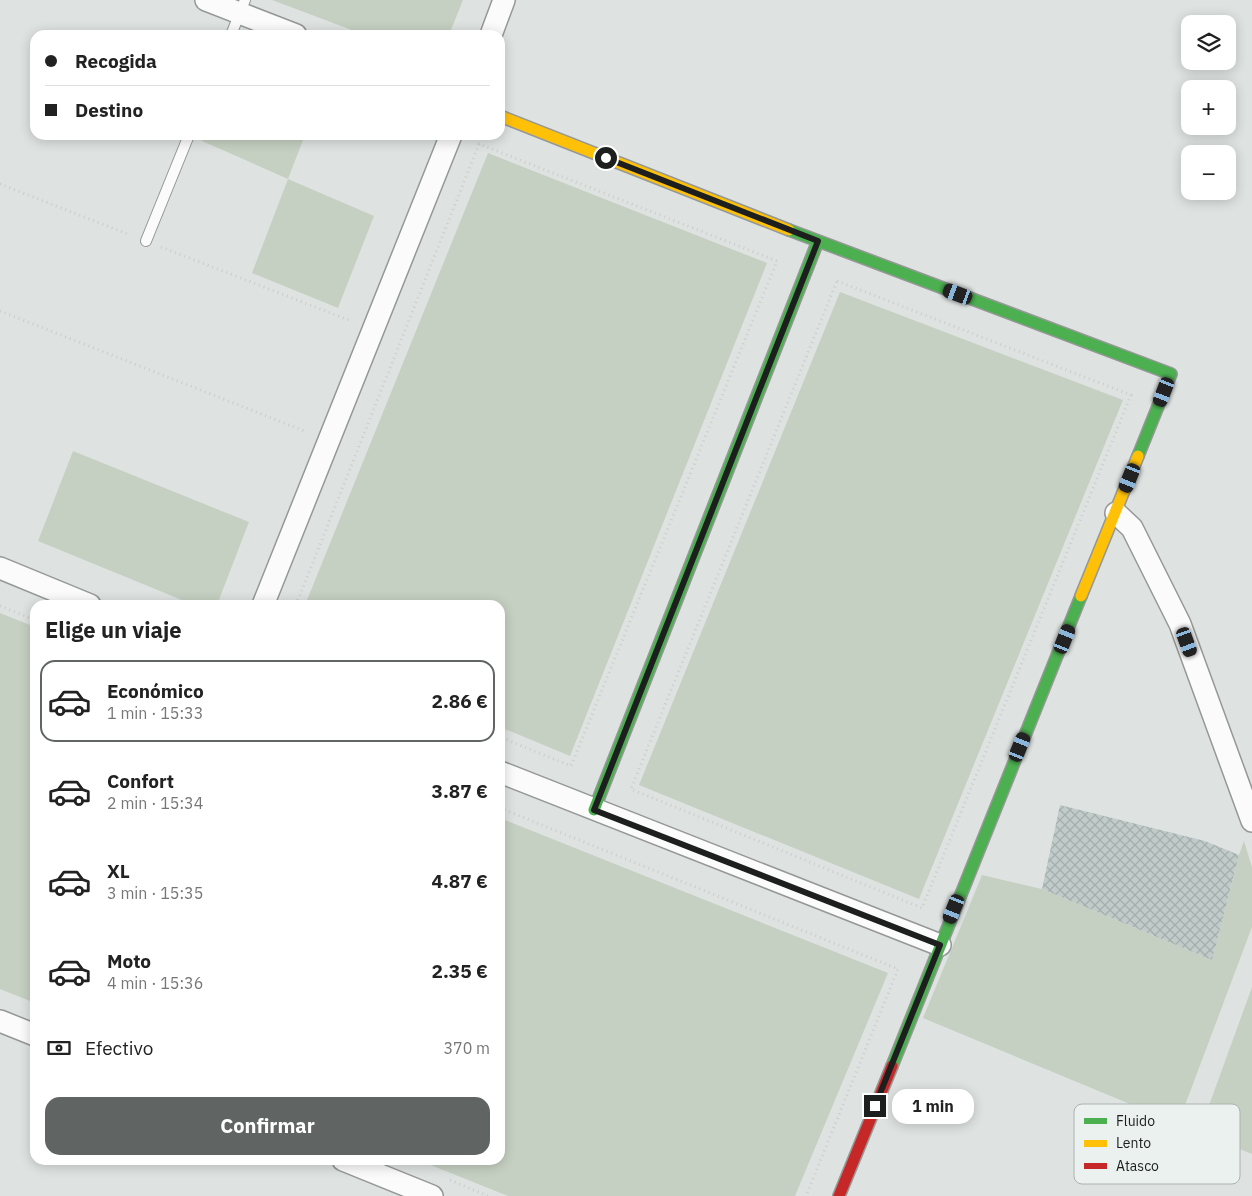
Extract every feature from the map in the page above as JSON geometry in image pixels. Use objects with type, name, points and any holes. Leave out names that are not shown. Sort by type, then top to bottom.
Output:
[{"type":"street","points":[[206,0],[242,6],[287,30]]},
{"type":"street","points":[[493,30],[504,0]]},
{"type":"street","points":[[505,118],[818,241],[1171,374],[839,1196]]},
{"type":"street","points":[[265,600],[449,140]]},
{"type":"street","points":[[594,810],[818,241]]},
{"type":"street","points":[[1116,512],[1132,528],[1180,624],[1252,821]]},
{"type":"street","points":[[0,568],[78,600]]},
{"type":"street","points":[[505,774],[940,945]]},
{"type":"street","points":[[0,1021],[30,1033]]},
{"type":"street","points":[[355,1165],[432,1196]]},
{"type":"lane","points":[[233,30],[242,6]]},
{"type":"lane","points":[[146,241],[188,140]]},
{"type":"path","points":[[298,600],[479,144],[777,261],[571,766],[505,739]]},
{"type":"path","points":[[0,184],[373,330]]},
{"type":"path","points":[[837,281],[1131,395],[922,908],[631,789],[837,281]]},
{"type":"path","points":[[0,312],[329,440]]},
{"type":"path","points":[[0,606],[30,618]]},
{"type":"path","points":[[505,810],[898,969],[806,1196]]},
{"type":"green space","points":[[272,0],[463,0],[451,30],[352,30]]},
{"type":"green space","points":[[202,140],[303,140],[288,179]]},
{"type":"green space","points":[[488,153],[767,263],[570,756],[505,729],[505,600],[307,600]]},
{"type":"green space","points":[[288,179],[374,216],[338,308],[252,273]]},
{"type":"green space","points":[[840,292],[1123,400],[919,899],[639,785]]},
{"type":"green space","points":[[73,451],[249,522],[219,600],[182,600],[38,541]]},
{"type":"green space","points":[[0,613],[30,625],[30,1001],[0,989]]},
{"type":"green space","points":[[505,820],[888,973],[795,1196],[508,1196],[430,1165],[505,1165]]},
{"type":"green space","points":[[1244,841],[1252,867],[1252,927],[1186,1104],[1130,1104],[923,1018],[982,875],[1042,889],[1212,960]]},
{"type":"green space","points":[[1252,987],[1252,1154],[1240,1149],[1240,1104],[1210,1104]]},
{"type":"building","points":[[1060,805],[1205,841],[1239,855],[1212,960],[1042,889]]},
{"type":"traffic: fast","points":[[789,230],[1171,374],[1138,456]]},
{"type":"traffic: fast","points":[[594,810],[818,241]]},
{"type":"traffic: fast","points":[[892,1066],[1081,596]]},
{"type":"traffic: slow","points":[[505,118],[789,230]]},
{"type":"traffic: slow","points":[[1081,596],[1138,456]]},
{"type":"traffic: jam","points":[[839,1196],[892,1066]]},
{"type":"route","points":[[606,158],[818,241],[594,810],[940,945],[875,1106]]}]
